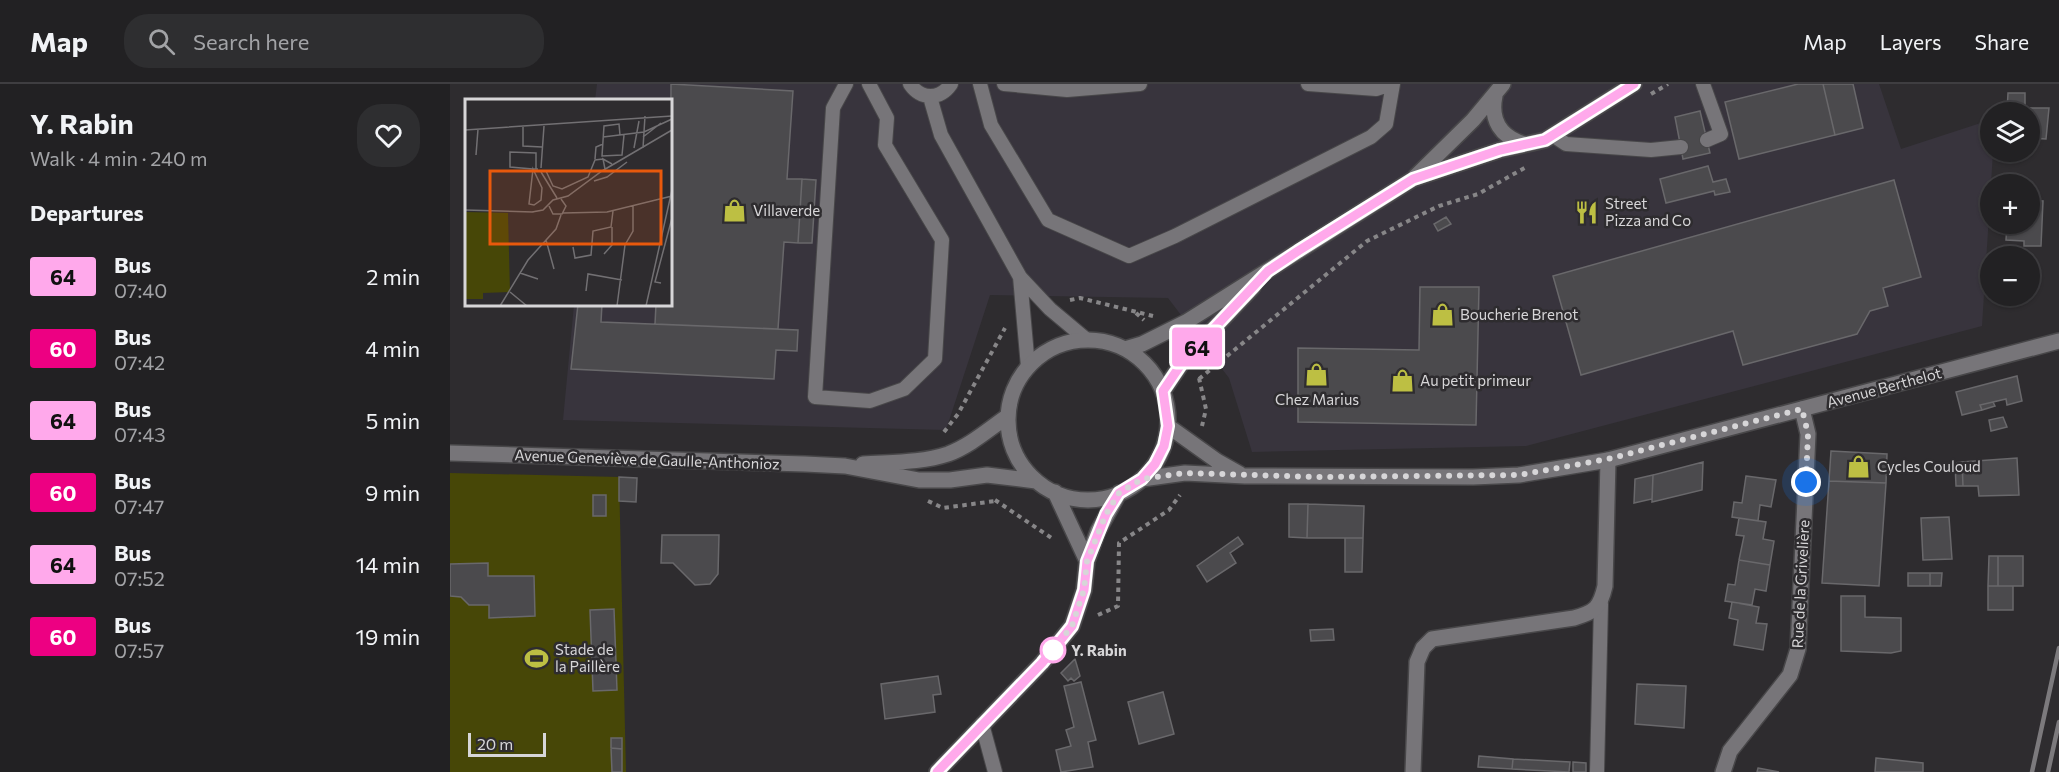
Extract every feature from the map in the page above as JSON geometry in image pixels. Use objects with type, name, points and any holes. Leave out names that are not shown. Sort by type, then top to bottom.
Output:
[{"type":"main road","points":[[1499,90],[1494,117],[1498,127],[1514,141],[1535,144],[1554,136],[1634,84]]},
{"type":"main road","points":[[1125,349],[1142,344],[1186,322],[1413,179],[1499,90]]},
{"type":"main road","points":[[1413,179],[1524,144]]},
{"type":"main road","points":[[1163,391],[1184,360],[1268,271]]},
{"type":"main road","points":[[1087,340],[1106,342],[1125,349],[1141,360],[1154,374],[1163,391],[1168,426],[1164,446],[1155,464],[1142,479],[1119,493],[1087,499],[1055,492],[1036,481],[1015,451],[1009,434],[1008,416],[1018,382],[1028,367],[1045,353],[1065,344],[1087,340]]},
{"type":"main road","name":"Avenue Berthelot","points":[[1142,479],[1185,473],[1245,476],[1473,477],[1528,473],[1608,459],[2059,341]]},
{"type":"main road","name":"Rue de la Grivelière","points":[[1723,772],[1730,751],[1790,675],[1798,649],[1808,434],[1802,409]]},
{"type":"main road","name":"Avenue Geneviève de Gaulle-Anthonioz","points":[[450,453],[845,466],[923,459],[948,454],[969,444],[1008,416]]},
{"type":"main road","name":"Avenue Berthelot","points":[[1168,426],[1217,461],[1245,476]]},
{"type":"main road","points":[[1413,772],[1417,662],[1423,648],[1432,639],[1574,618],[1595,611],[1601,604],[1605,586],[1608,459]]},
{"type":"main road","name":"Avenue Geneviève de Gaulle-Anthonioz","points":[[845,466],[918,480],[950,480],[987,475],[1036,481]]},
{"type":"main road","points":[[1055,492],[1087,561]]},
{"type":"main road","points":[[937,772],[1042,663],[1072,626],[1084,590],[1087,561],[1098,531],[1119,493]]},
{"type":"lane","points":[[846,84],[833,108],[815,397],[870,401],[904,388],[935,359],[942,240],[885,145],[887,118],[869,84]]},
{"type":"lane","points":[[910,84],[916,92],[930,97],[945,92],[951,84]]},
{"type":"lane","points":[[980,84],[991,125],[1048,220],[1129,256],[1175,236],[1371,137],[1386,124],[1392,84],[1376,89],[1308,84]]},
{"type":"lane","points":[[1004,84],[1067,90],[1140,84]]},
{"type":"lane","points":[[1702,84],[1721,134],[1707,140]]},
{"type":"lane","points":[[930,97],[941,135],[1020,277],[1050,309],[1087,340]]},
{"type":"lane","points":[[1554,136],[1566,144],[1652,150],[1681,147]]},
{"type":"lane","points":[[1020,277],[1028,367]]},
{"type":"lane","points":[[1597,772],[1601,604]]},
{"type":"lane","points":[[982,724],[995,772]]},
{"type":"path","points":[[1648,96],[1668,84]]},
{"type":"path","points":[[1209,427],[1203,421],[1206,409],[1199,379],[1367,241],[1439,206],[1478,194],[1536,161]]},
{"type":"path","points":[[1072,626],[1118,606],[1119,543],[1132,532]]},
{"type":"shaded area","points":[[597,84],[1879,84],[1901,149],[1980,123],[1980,162],[1992,162],[1992,174],[1980,174],[1980,234],[1988,234],[1987,246],[1980,246],[1982,326],[1526,446],[1252,452],[1229,378],[1168,298],[990,295],[946,430],[563,420],[574,306],[672,306],[672,99],[595,99]]},
{"type":"shaded area","name":"Stade de la Paillère","points":[[450,473],[619,477],[626,772],[450,772]]},
{"type":"building","name":"Villaverde","points":[[671,84],[793,91],[787,179],[802,179],[798,243],[784,242],[778,329],[655,324],[656,306],[672,306]]},
{"type":"building","points":[[1798,84],[1823,84],[1835,135],[1739,159],[1725,102]]},
{"type":"building","points":[[1823,84],[1853,84],[1863,128],[1835,135]]},
{"type":"building","points":[[2008,93],[2025,93],[2025,102],[2008,102]]},
{"type":"building","points":[[2040,108],[2049,108],[2046,139],[2040,139]]},
{"type":"building","points":[[1700,111],[1710,153],[1683,159],[1675,117]]},
{"type":"building","points":[[1708,166],[1713,182],[1726,179],[1730,192],[1715,195],[1714,191],[1666,203],[1660,179]]},
{"type":"building","points":[[802,179],[816,180],[812,243],[798,243]]},
{"type":"building","points":[[1894,180],[1921,277],[1883,288],[1888,306],[1870,311],[1857,334],[1743,365],[1733,331],[1581,375],[1553,276]]},
{"type":"building","points":[[2040,201],[2043,201],[2041,246],[2024,246],[2024,241],[2006,240],[2006,234],[2040,234]]},
{"type":"building","points":[[1446,217],[1451,224],[1438,231],[1434,224]]},
{"type":"building","points":[[1420,287],[1479,287],[1476,425],[1298,422],[1298,348],[1419,350]]},
{"type":"building","points":[[578,306],[602,306],[601,322],[798,330],[797,351],[776,350],[774,379],[571,369]]},
{"type":"building","points":[[2017,376],[2022,401],[2007,405],[2006,399],[1980,405],[1982,410],[1962,415],[1956,392]]},
{"type":"building","points":[[1993,402],[1995,406],[1982,410],[1980,405]]},
{"type":"building","points":[[2003,417],[2007,427],[1991,431],[1989,420]]},
{"type":"building","points":[[1831,451],[1887,454],[1886,483],[1829,481]]},
{"type":"building","points":[[2017,458],[2019,495],[1979,496],[1978,486],[1963,486],[1962,462]]},
{"type":"building","points":[[1703,462],[1702,490],[1652,502],[1653,475]]},
{"type":"building","points":[[1962,462],[1963,486],[1956,486],[1955,463]]},
{"type":"building","points":[[1653,475],[1652,499],[1634,503],[1635,479]]},
{"type":"building","points":[[1746,476],[1776,480],[1771,507],[1760,505],[1758,521],[1732,517],[1734,502],[1742,503]]},
{"type":"building","points":[[619,477],[637,478],[636,502],[619,501]]},
{"type":"building","points":[[1829,481],[1886,483],[1879,586],[1822,583]]},
{"type":"building","points":[[593,495],[606,495],[606,516],[593,516]]},
{"type":"building","points":[[1289,504],[1308,504],[1307,538],[1289,537]]},
{"type":"building","points":[[1308,504],[1364,506],[1363,538],[1307,538]]},
{"type":"building","points":[[1949,517],[1952,559],[1923,560],[1921,518]]},
{"type":"building","points":[[1739,518],[1766,522],[1763,539],[1774,541],[1770,565],[1739,560],[1744,536],[1736,535]]},
{"type":"building","points":[[662,535],[719,535],[718,574],[710,584],[695,585],[673,563],[661,563]]},
{"type":"building","points":[[1238,537],[1243,544],[1230,553],[1236,563],[1207,582],[1197,566]]},
{"type":"building","points":[[1345,538],[1363,538],[1362,572],[1345,572]]},
{"type":"building","points":[[1989,556],[1998,556],[1998,586],[1988,586]]},
{"type":"building","points":[[1998,556],[2023,556],[2023,586],[1998,586]]},
{"type":"building","points":[[1739,560],[1770,565],[1766,591],[1755,589],[1752,605],[1725,601],[1728,584],[1735,585]]},
{"type":"building","points":[[488,563],[488,576],[534,576],[535,616],[489,618],[489,605],[469,605],[461,597],[450,596],[450,564]]},
{"type":"building","points":[[1908,573],[1930,573],[1930,586],[1908,586]]},
{"type":"building","points":[[1930,573],[1942,573],[1941,586],[1930,586]]},
{"type":"building","points":[[1988,586],[2013,586],[2013,610],[1988,610]]},
{"type":"building","points":[[1841,596],[1865,596],[1865,617],[1901,618],[1901,651],[1891,653],[1841,651]]},
{"type":"building","points":[[1732,602],[1759,607],[1756,623],[1767,624],[1763,650],[1734,645],[1738,620],[1729,618]]},
{"type":"building","points":[[614,609],[617,690],[593,691],[590,610]]},
{"type":"building","points":[[1333,629],[1334,640],[1311,641],[1310,630]]},
{"type":"building","points":[[1075,659],[1080,676],[1074,681],[1071,678],[1068,681],[1061,673]]},
{"type":"building","points":[[938,676],[941,694],[933,695],[935,712],[885,719],[881,684]]},
{"type":"building","points":[[1081,682],[1096,740],[1088,742],[1093,767],[1061,772],[1056,750],[1071,746],[1066,730],[1074,727],[1064,686]]},
{"type":"building","points":[[1637,684],[1686,686],[1684,728],[1635,724]]},
{"type":"building","points":[[1163,692],[1174,734],[1139,744],[1128,702]]},
{"type":"building","points":[[611,738],[622,738],[622,749],[611,748]]},
{"type":"building","points":[[611,748],[622,749],[622,772],[612,772]]},
{"type":"building","points":[[1479,756],[1513,759],[1512,769],[1478,767]]},
{"type":"building","points":[[1876,758],[1923,763],[1923,772],[1875,772]]},
{"type":"building","points":[[1513,759],[1570,762],[1569,772],[1512,769]]},
{"type":"building","points":[[1573,762],[1586,763],[1586,772],[1573,772]]},
{"type":"building","points":[[1758,768],[1779,772],[1757,772]]},
{"type":"railway","points":[[2032,772],[2059,648]]},
{"type":"railway","points":[[2048,772],[2059,722]]},
{"type":"bus line","name":"64","points":[[937,772],[1042,663],[1072,626],[1084,590],[1087,561],[1106,514],[1119,493],[1142,479],[1155,464],[1164,446],[1168,426],[1168,408],[1163,391],[1184,360],[1268,271],[1413,179],[1500,150],[1545,140],[1634,84]]},
{"type":"place","name":"Villaverde","points":[[735,210]]},
{"type":"place","name":"Street Pizza and Co","points":[[1587,212]]},
{"type":"place","name":"Boucherie Brenot","points":[[1442,314]]},
{"type":"place","name":"Chez Marius","points":[[1317,375]]},
{"type":"place","name":"Au petit primeur","points":[[1402,380]]},
{"type":"place","name":"Cycles Couloud","points":[[1859,466]]},
{"type":"place","name":"Y. Rabin","points":[[1053,650]]},
{"type":"place","name":"Stade de la Paillère","points":[[537,658]]},
{"type":"route","points":[[1053,650],[1072,626],[1084,590],[1087,561],[1106,514],[1119,493],[1142,479],[1185,473],[1318,477],[1519,475],[1557,470],[1608,459],[1802,409],[1808,434],[1806,482]]}]
